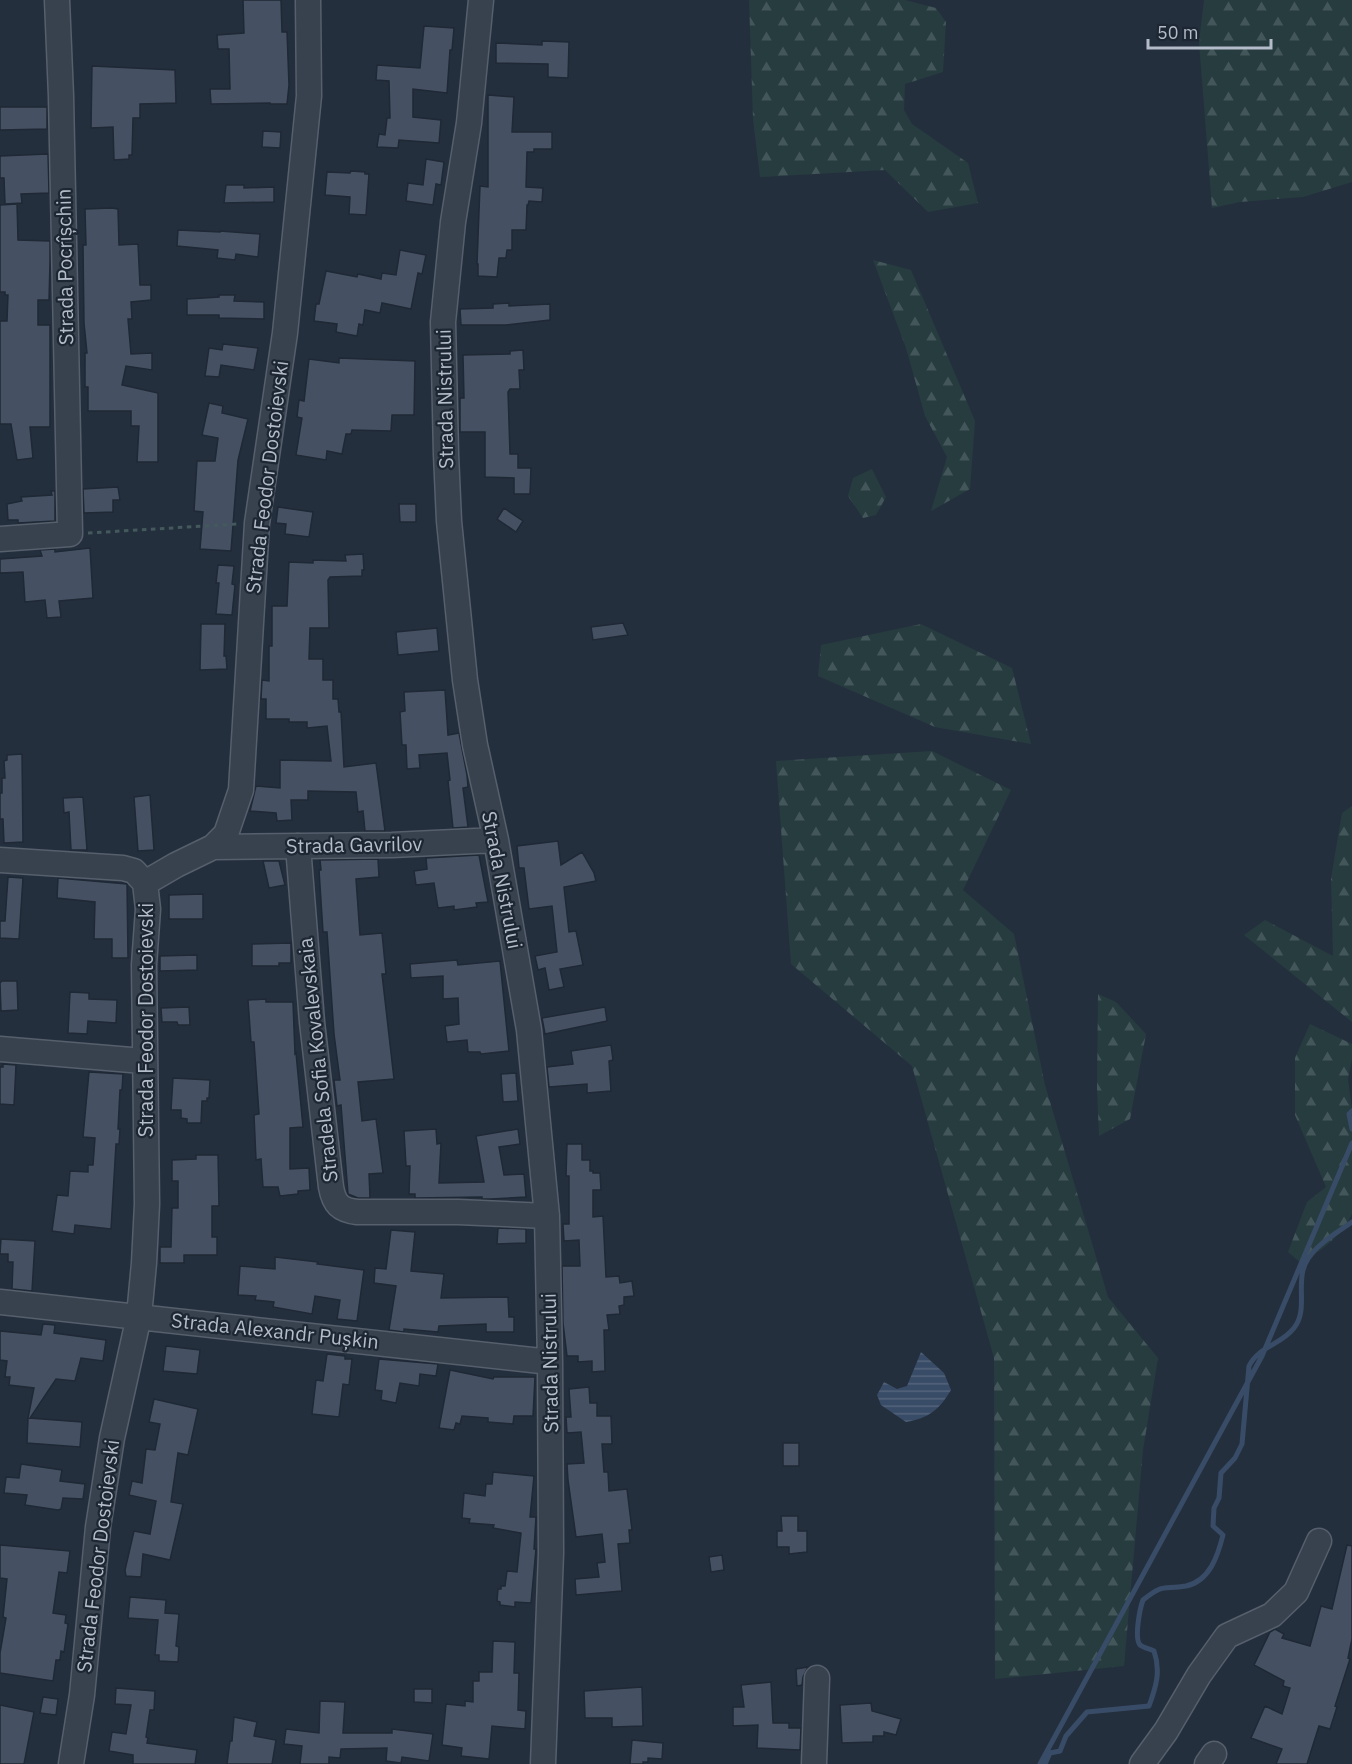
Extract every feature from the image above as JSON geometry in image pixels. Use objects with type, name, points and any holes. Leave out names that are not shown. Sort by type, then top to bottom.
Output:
[{"type":"street","name":"Strada Pocrîșchin","points":[[57,0],[62,96],[70,534]]},
{"type":"street","name":"Strada Feodor Dostoievski","points":[[71,1764],[82,1695],[100,1516],[112,1438],[139,1316],[147,1204],[143,1061],[144,965],[148,909],[144,883],[213,846],[226,834],[241,790],[257,523],[285,333],[308,108],[308,0]]},
{"type":"street","name":"Strada Nistrului","points":[[481,0],[469,123],[453,222],[443,334],[449,521],[465,680],[529,1030],[547,1216],[551,1553],[543,1764]]},
{"type":"street","points":[[0,539],[70,534]]},
{"type":"street","name":"Strada Gavrilov","points":[[213,846],[392,845],[496,840]]},
{"type":"street","name":"Stradela Sofia Kovalevskaia","points":[[298,846],[312,1022],[331,1187],[333,1199],[338,1207],[346,1211],[357,1212],[458,1212],[547,1216]]},
{"type":"street","points":[[0,860],[123,868],[134,871],[144,883]]},
{"type":"street","points":[[0,1049],[143,1061]]},
{"type":"street","name":"Strada Alexandr Pușkin","points":[[0,1302],[550,1362]]},
{"type":"street","points":[[1142,1764],[1227,1636],[1272,1615],[1296,1592],[1319,1541]]},
{"type":"street","points":[[814,1764],[817,1678]]},
{"type":"path","points":[[70,534],[257,523]]},
{"type":"green space","points":[[749,0],[905,0],[936,8],[946,22],[943,72],[905,84],[904,110],[912,124],[968,163],[978,203],[928,212],[885,170],[760,177],[753,119]]},
{"type":"green space","points":[[1204,0],[1352,0],[1352,182],[1303,197],[1240,202],[1212,208],[1199,42]]},
{"type":"green space","points":[[873,260],[911,270],[975,421],[970,489],[931,511],[947,457],[925,416],[906,348]]},
{"type":"green space","points":[[872,469],[886,497],[876,515],[863,518],[848,496],[853,478]]},
{"type":"green space","points":[[921,624],[1012,668],[1031,744],[935,727],[818,676],[821,645]]},
{"type":"green space","points":[[932,751],[1011,790],[963,890],[1014,934],[1045,1085],[1108,1297],[1158,1358],[1143,1450],[1124,1666],[995,1679],[994,1358],[912,1066],[791,964],[776,761]]},
{"type":"green space","points":[[1352,806],[1352,1022],[1244,935],[1265,920],[1333,956],[1331,878],[1342,813]]},
{"type":"green space","points":[[1098,994],[1116,1002],[1146,1034],[1130,1119],[1099,1136],[1097,1090]]},
{"type":"green space","points":[[1310,1024],[1352,1044],[1348,1079],[1352,1110],[1352,1214],[1324,1248],[1301,1263],[1288,1252],[1307,1202],[1326,1187],[1295,1115],[1295,1058]]},
{"type":"water","points":[[921,1352],[944,1373],[951,1390],[933,1412],[906,1422],[881,1405],[877,1395],[884,1382],[897,1389],[907,1386]]},
{"type":"building","points":[[243,0],[281,0],[282,32],[287,32],[289,85],[287,104],[211,104],[210,89],[230,89],[229,49],[218,49],[217,35],[244,33]]},
{"type":"building","points":[[424,26],[454,28],[447,93],[413,89],[413,117],[441,120],[439,143],[399,140],[398,148],[377,147],[379,134],[385,135],[387,118],[390,118],[389,81],[376,80],[377,65],[420,68]]},
{"type":"building","points":[[542,41],[569,42],[568,78],[548,77],[548,64],[496,63],[496,43],[542,45]]},
{"type":"building","points":[[92,66],[175,70],[176,103],[140,104],[140,118],[133,118],[132,155],[129,155],[129,159],[114,160],[113,127],[91,128]]},
{"type":"building","points":[[488,95],[514,97],[512,132],[552,132],[552,149],[534,149],[534,152],[527,152],[526,187],[543,188],[542,202],[529,201],[526,230],[512,230],[512,250],[507,250],[506,258],[499,258],[497,277],[478,276],[477,264],[480,186],[488,187]]},
{"type":"building","points":[[0,107],[47,107],[47,129],[0,130]]},
{"type":"building","points":[[263,131],[281,132],[280,148],[262,147]]},
{"type":"building","points":[[48,154],[49,193],[21,194],[22,203],[5,204],[4,178],[0,178],[0,156]]},
{"type":"building","points":[[426,159],[444,162],[441,185],[436,184],[433,205],[406,201],[408,183],[423,185]]},
{"type":"building","points":[[351,171],[369,174],[366,215],[349,214],[350,197],[325,195],[327,172],[350,173]]},
{"type":"building","points":[[226,185],[244,185],[244,188],[274,187],[274,202],[224,203]]},
{"type":"building","points":[[17,204],[18,240],[50,241],[49,300],[38,300],[38,325],[50,325],[50,427],[30,427],[33,458],[17,460],[11,424],[0,424],[0,321],[7,321],[8,295],[0,292],[0,205]]},
{"type":"building","points":[[85,209],[118,209],[119,245],[138,244],[140,285],[151,285],[151,300],[131,302],[132,319],[128,319],[131,354],[152,353],[152,370],[126,366],[122,385],[158,393],[158,462],[137,462],[139,426],[131,426],[131,411],[88,411],[88,387],[85,387],[85,353],[87,353],[84,323]]},
{"type":"building","points":[[178,230],[260,234],[258,257],[236,254],[235,260],[217,258],[218,250],[177,246]]},
{"type":"building","points":[[400,250],[426,255],[422,274],[418,273],[411,309],[382,303],[380,313],[365,310],[363,325],[359,324],[357,336],[336,332],[337,324],[314,321],[316,304],[319,304],[326,271],[381,279],[382,273],[396,275]]},
{"type":"building","points":[[219,295],[235,295],[234,301],[264,302],[264,319],[187,315],[187,299],[219,297]]},
{"type":"building","points":[[509,303],[509,306],[550,304],[550,320],[506,325],[461,325],[460,309],[493,308],[493,304]]},
{"type":"building","points":[[223,344],[258,348],[254,370],[221,365],[219,377],[205,376],[209,348],[222,350]]},
{"type":"building","points":[[523,350],[524,370],[519,370],[520,389],[510,389],[508,392],[510,454],[518,454],[518,468],[531,468],[530,494],[514,494],[514,478],[485,477],[485,432],[460,432],[460,398],[464,398],[463,355],[510,354],[510,351]]},
{"type":"building","points":[[339,358],[415,361],[414,415],[392,415],[391,431],[352,430],[351,434],[346,434],[342,454],[327,451],[326,460],[296,455],[302,418],[297,417],[299,400],[304,401],[309,359],[339,363]]},
{"type":"building","points":[[209,403],[223,406],[222,413],[248,419],[238,460],[231,551],[200,549],[203,512],[194,511],[197,461],[215,461],[218,438],[202,435]]},
{"type":"building","points":[[118,487],[120,500],[113,500],[113,512],[84,513],[83,489]]},
{"type":"building","points":[[51,491],[55,491],[55,521],[18,523],[18,520],[8,520],[7,504],[22,501],[21,497],[52,495]]},
{"type":"building","points":[[399,504],[416,504],[416,522],[400,522]]},
{"type":"building","points":[[278,507],[313,512],[309,537],[285,534],[286,524],[276,523]]},
{"type":"building","points":[[504,508],[523,521],[516,532],[497,519]]},
{"type":"building","points":[[90,548],[93,598],[59,601],[61,617],[47,618],[45,600],[25,602],[23,572],[0,573],[0,559],[42,556],[40,550],[55,549],[55,552]]},
{"type":"building","points":[[363,554],[362,576],[330,577],[328,580],[329,628],[310,628],[309,659],[323,659],[323,680],[333,680],[333,699],[338,699],[339,712],[341,712],[344,767],[376,763],[385,831],[365,831],[363,811],[358,812],[356,792],[308,791],[308,800],[291,800],[292,820],[277,821],[276,813],[250,811],[256,786],[280,788],[280,760],[331,761],[327,726],[307,728],[307,722],[266,719],[266,699],[261,699],[262,680],[269,681],[272,606],[287,606],[289,562],[346,561],[345,555]]},
{"type":"building","points":[[218,565],[234,566],[232,615],[216,614]]},
{"type":"building","points":[[623,623],[628,635],[593,640],[591,627]]},
{"type":"building","points":[[201,624],[225,624],[224,656],[226,656],[227,669],[200,670]]},
{"type":"building","points":[[437,628],[439,651],[398,655],[396,632]]},
{"type":"building","points":[[445,690],[448,735],[459,733],[467,775],[468,787],[463,788],[468,827],[453,828],[447,753],[419,755],[420,768],[407,769],[406,745],[402,745],[400,712],[405,711],[404,692]]},
{"type":"building","points":[[22,754],[23,842],[4,843],[3,819],[0,819],[0,793],[2,793],[2,778],[5,778],[4,761],[7,760],[7,755]]},
{"type":"building","points":[[150,795],[154,850],[138,851],[134,797]]},
{"type":"building","points":[[83,797],[87,850],[71,850],[69,812],[64,813],[63,798]]},
{"type":"building","points":[[558,841],[561,865],[582,852],[596,881],[564,887],[569,932],[576,931],[583,965],[560,969],[564,987],[549,990],[545,968],[538,970],[535,956],[557,952],[552,906],[529,909],[524,868],[519,868],[517,846]]},
{"type":"building","points":[[479,855],[488,902],[476,903],[477,907],[454,910],[454,906],[438,908],[434,883],[416,885],[414,871],[427,869],[426,858]]},
{"type":"building","points":[[378,859],[379,877],[356,879],[360,935],[382,933],[386,974],[382,974],[394,1079],[358,1082],[362,1121],[376,1119],[383,1173],[369,1174],[370,1198],[358,1198],[348,1194],[341,1105],[337,1106],[334,1080],[340,1080],[334,1034],[327,932],[323,932],[319,870],[321,870],[320,860]]},
{"type":"building","points":[[263,861],[279,861],[285,885],[269,888]]},
{"type":"building","points":[[8,877],[23,878],[19,939],[0,938],[0,921],[5,921]]},
{"type":"building","points":[[58,878],[127,884],[128,958],[112,958],[112,939],[94,939],[95,902],[57,898]]},
{"type":"building","points":[[203,894],[203,919],[169,919],[169,895]]},
{"type":"building","points":[[291,943],[291,963],[279,963],[279,966],[252,966],[252,944]]},
{"type":"building","points":[[197,955],[197,970],[160,971],[160,956]]},
{"type":"building","points":[[457,960],[458,965],[500,961],[509,1051],[481,1054],[480,1052],[468,1052],[467,1040],[447,1042],[445,1026],[459,1024],[458,998],[443,999],[443,976],[411,978],[410,964]]},
{"type":"building","points":[[17,981],[18,1010],[1,1011],[0,983]]},
{"type":"building","points":[[70,992],[89,993],[89,999],[117,1000],[116,1023],[88,1021],[87,1034],[68,1033]]},
{"type":"building","points":[[266,999],[266,1002],[293,1002],[295,1054],[303,1127],[290,1128],[290,1169],[309,1168],[310,1190],[298,1191],[298,1194],[280,1196],[278,1187],[263,1187],[261,1159],[256,1160],[254,1115],[259,1114],[254,1042],[251,1042],[248,1000]]},
{"type":"building","points":[[189,1007],[190,1025],[162,1022],[161,1008]]},
{"type":"building","points":[[605,1007],[607,1021],[545,1034],[542,1018]]},
{"type":"building","points":[[611,1045],[613,1060],[609,1061],[611,1091],[587,1093],[587,1084],[549,1087],[547,1067],[573,1064],[571,1051]]},
{"type":"building","points":[[3,1064],[16,1065],[14,1105],[0,1104],[0,1067],[3,1067]]},
{"type":"building","points":[[89,1072],[123,1074],[111,1229],[75,1225],[74,1234],[52,1231],[57,1195],[68,1196],[70,1171],[88,1172],[88,1165],[93,1165],[95,1138],[83,1137]]},
{"type":"building","points":[[516,1073],[518,1101],[503,1102],[501,1074]]},
{"type":"building","points":[[173,1078],[210,1080],[209,1098],[207,1101],[202,1101],[201,1123],[187,1123],[187,1119],[181,1118],[181,1110],[171,1110]]},
{"type":"building","points":[[436,1129],[437,1144],[441,1143],[439,1183],[484,1182],[476,1136],[518,1129],[520,1144],[499,1147],[504,1175],[524,1174],[526,1197],[415,1198],[415,1194],[409,1194],[410,1166],[406,1166],[404,1131]]},
{"type":"building","points":[[567,1144],[582,1144],[582,1160],[590,1160],[590,1171],[600,1173],[601,1190],[593,1190],[593,1217],[603,1216],[606,1277],[619,1276],[620,1283],[632,1281],[634,1296],[624,1297],[624,1305],[619,1306],[620,1314],[607,1315],[609,1330],[604,1330],[605,1371],[592,1372],[592,1361],[578,1362],[578,1356],[567,1356],[563,1323],[562,1266],[580,1266],[579,1240],[564,1241],[563,1224],[569,1224]]},
{"type":"building","points":[[196,1155],[218,1155],[219,1206],[212,1206],[212,1237],[217,1237],[217,1255],[184,1255],[184,1263],[160,1263],[160,1247],[171,1247],[172,1208],[178,1208],[178,1181],[172,1181],[172,1160],[196,1159]]},
{"type":"building","points":[[498,1228],[526,1229],[526,1243],[497,1244]]},
{"type":"building","points":[[391,1230],[415,1232],[411,1271],[444,1274],[441,1298],[508,1297],[509,1317],[514,1317],[514,1332],[486,1332],[486,1324],[439,1326],[438,1332],[389,1330],[396,1286],[374,1283],[375,1268],[386,1269]]},
{"type":"building","points":[[1,1239],[35,1241],[32,1291],[12,1289],[13,1262],[8,1262],[8,1254],[0,1254]]},
{"type":"building","points":[[275,1257],[364,1270],[357,1321],[337,1319],[340,1300],[315,1296],[312,1314],[273,1307],[274,1302],[255,1300],[256,1296],[238,1295],[240,1266],[275,1269]]},
{"type":"building","points":[[43,1324],[55,1325],[54,1333],[106,1340],[103,1361],[81,1358],[75,1381],[56,1379],[30,1418],[82,1422],[80,1447],[27,1443],[28,1418],[34,1388],[9,1385],[10,1377],[5,1377],[7,1361],[0,1360],[0,1331],[41,1335]]},
{"type":"building","points":[[166,1346],[200,1350],[197,1374],[163,1371]]},
{"type":"building","points":[[327,1354],[352,1359],[349,1385],[343,1384],[339,1417],[312,1414],[316,1380],[323,1381]]},
{"type":"building","points":[[379,1359],[438,1364],[436,1376],[420,1374],[419,1386],[400,1383],[396,1403],[381,1400],[382,1391],[375,1390]]},
{"type":"building","points":[[450,1370],[493,1379],[494,1377],[535,1377],[533,1416],[514,1416],[513,1424],[488,1422],[488,1418],[462,1416],[460,1424],[456,1423],[454,1430],[439,1428]]},
{"type":"building","points":[[589,1387],[590,1403],[597,1403],[597,1416],[611,1416],[612,1444],[602,1444],[604,1472],[608,1472],[609,1491],[627,1489],[632,1530],[629,1530],[630,1543],[618,1544],[622,1591],[576,1595],[575,1579],[599,1577],[597,1563],[605,1562],[602,1534],[576,1537],[568,1480],[567,1464],[584,1463],[581,1432],[567,1433],[566,1417],[571,1417],[569,1389]]},
{"type":"building","points":[[154,1399],[198,1409],[188,1455],[178,1453],[171,1502],[183,1504],[170,1560],[143,1554],[141,1577],[126,1576],[125,1570],[134,1531],[150,1534],[156,1501],[129,1495],[132,1481],[142,1483],[146,1449],[155,1450],[160,1424],[149,1422]]},
{"type":"building","points":[[783,1443],[799,1443],[799,1466],[783,1466]]},
{"type":"building","points":[[21,1464],[62,1470],[60,1481],[85,1484],[83,1499],[63,1498],[61,1509],[58,1510],[25,1505],[27,1495],[4,1493],[6,1477],[19,1478]]},
{"type":"building","points":[[493,1472],[534,1476],[530,1517],[536,1517],[534,1549],[536,1549],[531,1603],[515,1602],[515,1607],[500,1605],[497,1601],[498,1589],[505,1586],[507,1571],[517,1572],[521,1533],[493,1528],[494,1525],[469,1523],[470,1519],[462,1518],[464,1493],[485,1496],[486,1484],[492,1484]]},
{"type":"building","points":[[781,1516],[798,1516],[798,1531],[807,1531],[807,1552],[789,1554],[789,1547],[777,1547],[777,1531],[782,1531]]},
{"type":"building","points":[[0,1545],[70,1551],[67,1573],[59,1572],[53,1613],[66,1615],[65,1623],[68,1624],[64,1652],[61,1651],[60,1660],[56,1660],[53,1681],[0,1673],[0,1653],[6,1618],[3,1617],[7,1579],[0,1578]]},
{"type":"building","points":[[1347,1545],[1352,1546],[1352,1639],[1348,1658],[1350,1659],[1330,1729],[1319,1726],[1307,1764],[1276,1764],[1282,1749],[1251,1738],[1265,1706],[1282,1714],[1290,1688],[1283,1686],[1284,1681],[1254,1665],[1270,1632],[1275,1629],[1284,1634],[1282,1638],[1310,1646],[1321,1606],[1332,1609]]},
{"type":"building","points":[[722,1555],[724,1570],[711,1572],[709,1557]]},
{"type":"building","points":[[130,1597],[166,1600],[165,1613],[179,1614],[176,1646],[179,1647],[178,1662],[159,1661],[159,1655],[155,1655],[158,1620],[128,1618]]},
{"type":"building","points":[[493,1641],[515,1642],[514,1673],[519,1673],[518,1710],[526,1711],[525,1729],[492,1726],[489,1759],[461,1756],[462,1748],[442,1745],[446,1704],[465,1706],[465,1701],[473,1702],[473,1681],[479,1681],[479,1672],[492,1672]]},
{"type":"building","points":[[808,1667],[802,1685],[797,1686],[796,1669]]},
{"type":"building","points":[[771,1682],[773,1723],[789,1723],[789,1728],[801,1728],[800,1750],[757,1748],[758,1725],[733,1726],[733,1707],[744,1707],[741,1685]]},
{"type":"building","points":[[642,1687],[643,1726],[612,1727],[612,1718],[585,1718],[584,1691]]},
{"type":"building","points":[[116,1688],[155,1691],[154,1710],[150,1710],[147,1743],[197,1750],[195,1764],[133,1764],[133,1755],[109,1751],[112,1732],[126,1734],[131,1705],[115,1704]]},
{"type":"building","points":[[414,1689],[432,1689],[432,1703],[414,1702]]},
{"type":"building","points":[[43,1697],[58,1699],[56,1715],[40,1713]]},
{"type":"building","points":[[320,1701],[345,1702],[343,1733],[392,1733],[392,1729],[433,1734],[429,1761],[402,1757],[401,1763],[386,1761],[387,1748],[341,1749],[340,1758],[329,1757],[329,1764],[300,1764],[302,1746],[284,1744],[286,1729],[319,1733]]},
{"type":"building","points":[[871,1703],[872,1711],[901,1719],[896,1735],[884,1732],[884,1736],[873,1736],[873,1742],[842,1743],[840,1705]]},
{"type":"building","points":[[0,1705],[34,1712],[24,1764],[0,1764]]},
{"type":"building","points":[[234,1717],[257,1722],[254,1736],[276,1740],[272,1764],[227,1764]]},
{"type":"building","points":[[632,1740],[663,1743],[662,1759],[648,1758],[648,1762],[643,1762],[643,1764],[630,1764]]},
{"type":"waterway","points":[[1352,1111],[1349,1114],[1352,1129]]},
{"type":"waterway","points":[[1040,1764],[1262,1356],[1352,1143]]},
{"type":"waterway","points":[[1045,1764],[1050,1753],[1060,1751],[1066,1736],[1087,1712],[1149,1706],[1156,1686],[1157,1665],[1154,1651],[1140,1645],[1138,1641],[1138,1623],[1143,1600],[1160,1589],[1194,1583],[1201,1579],[1212,1566],[1223,1535],[1213,1526],[1214,1508],[1219,1498],[1221,1473],[1235,1458],[1242,1444],[1249,1366],[1258,1354],[1289,1334],[1294,1328],[1300,1315],[1302,1277],[1306,1262],[1323,1242],[1352,1222]]}]
